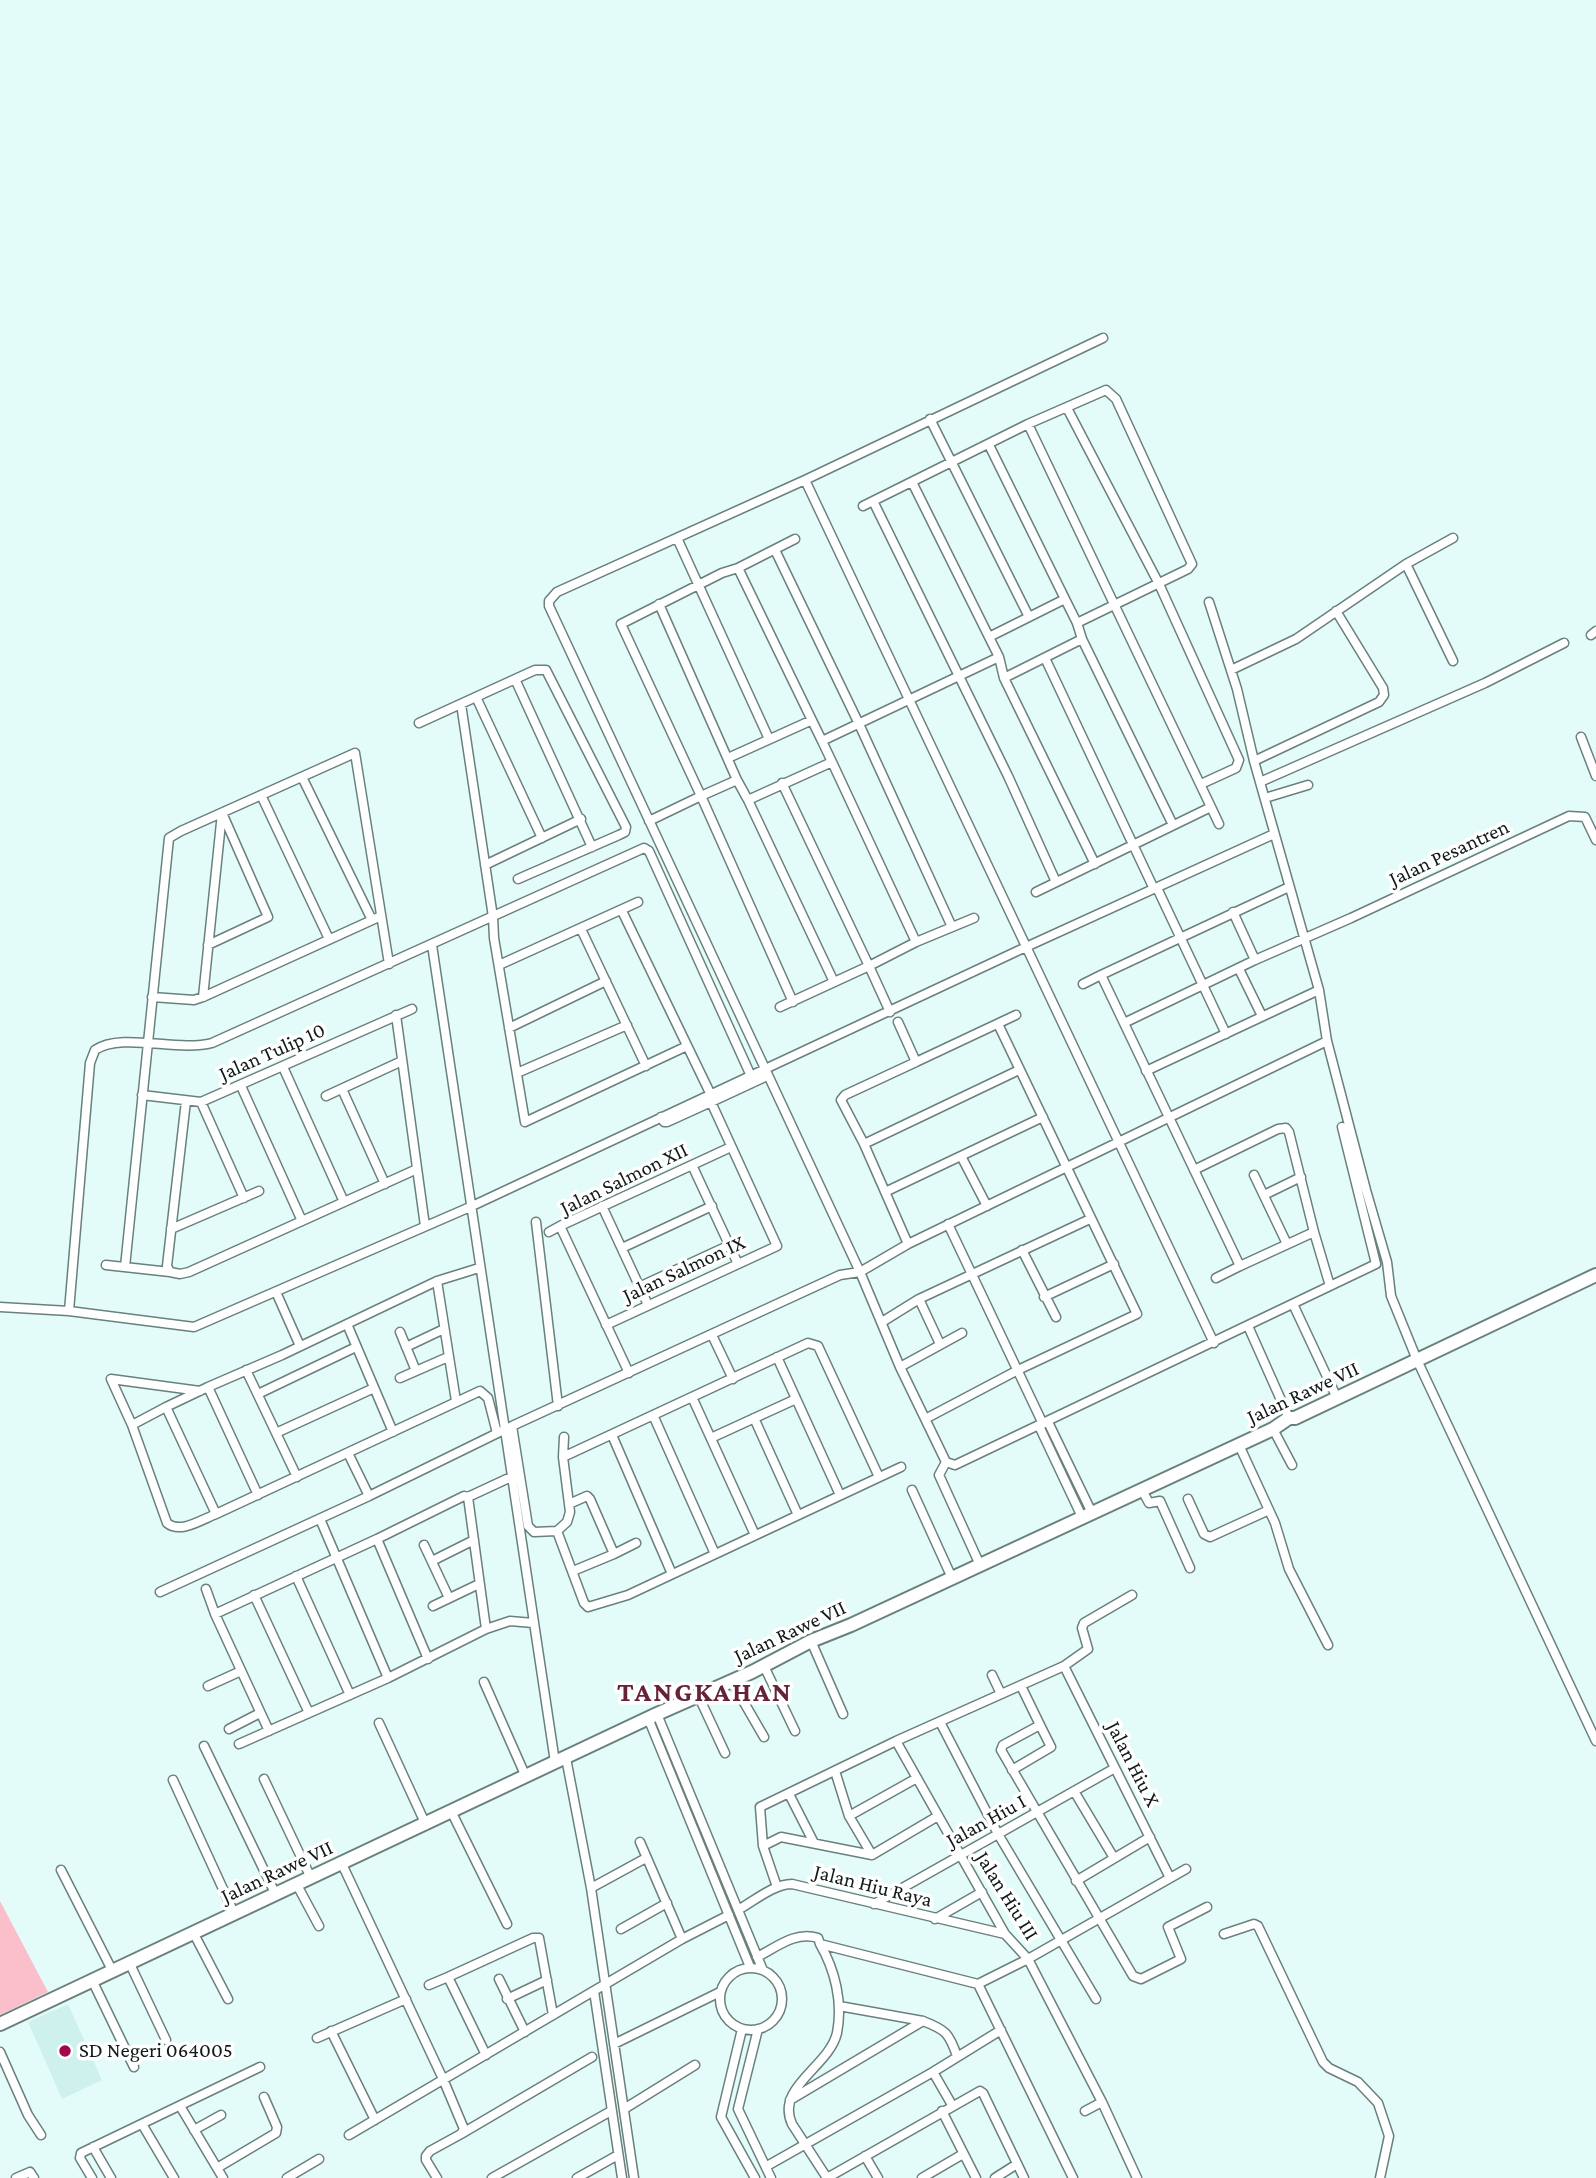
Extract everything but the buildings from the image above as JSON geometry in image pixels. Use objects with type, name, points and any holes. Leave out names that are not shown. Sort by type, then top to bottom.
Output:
[{"type":"main road","name":"Jalan Rawe VII","points":[[0,2024],[652,1716],[764,1666],[811,1641],[851,1626],[1239,1445],[1289,1418],[1295,1418],[1596,1275]]},
{"type":"street","points":[[1104,338],[805,480],[557,592],[549,601],[553,616],[946,1462],[955,1465],[1044,1424],[1377,1262],[1342,1127]]},
{"type":"street","points":[[863,506],[1028,424],[1106,390],[1116,399],[1191,561],[1188,569],[1077,623]]},
{"type":"street","points":[[1067,408],[1159,584],[1239,762],[1236,768],[1201,784]]},
{"type":"street","points":[[930,419],[1029,617]]},
{"type":"street","points":[[1028,424],[1219,824]]},
{"type":"street","points":[[989,445],[1173,825]]},
{"type":"street","points":[[805,480],[1214,1343]]},
{"type":"street","points":[[912,482],[999,657],[1004,678],[1095,864]]},
{"type":"street","points":[[873,501],[1056,882]]},
{"type":"street","points":[[677,538],[769,739]]},
{"type":"street","points":[[1231,670],[1288,643],[1406,564],[1453,538]]},
{"type":"street","points":[[793,1002],[701,796],[621,627],[623,622],[795,539]]},
{"type":"street","points":[[775,550],[952,927]]},
{"type":"street","points":[[1406,564],[1453,661]]},
{"type":"street","points":[[738,568],[916,942]]},
{"type":"street","points":[[989,637],[1065,599]]},
{"type":"street","points":[[1209,602],[1231,670],[1319,990],[1327,1041],[1387,1262],[1391,1296],[1417,1360],[1596,1741]]},
{"type":"street","points":[[659,604],[737,780],[834,982]]},
{"type":"street","points":[[1254,761],[1382,699],[1383,688],[1336,611]]},
{"type":"street","points":[[1004,678],[1082,639]]},
{"type":"street","points":[[1260,782],[1474,688],[1564,643]]},
{"type":"street","points":[[822,741],[999,657]]},
{"type":"street","points":[[1045,658],[1226,1034]]},
{"type":"street","points":[[419,723],[536,670],[545,670],[626,827],[625,832],[518,879]]},
{"type":"street","points":[[515,679],[593,847]]},
{"type":"street","points":[[476,697],[542,838]]},
{"type":"street","points":[[461,704],[525,1122],[687,1046]]},
{"type":"street","points":[[728,758],[810,721]]},
{"type":"street","points":[[1581,737],[1596,776]]},
{"type":"street","points":[[125,1267],[169,838],[355,753],[389,964]]},
{"type":"street","points":[[748,800],[832,762]]},
{"type":"street","points":[[302,777],[372,920]]},
{"type":"street","points":[[649,821],[737,780]]},
{"type":"street","points":[[782,783],[890,1012]]},
{"type":"street","points":[[1265,798],[1308,785]]},
{"type":"street","points":[[261,795],[329,939]]},
{"type":"street","points":[[1036,892],[1211,807]]},
{"type":"street","points":[[203,997],[222,813]]},
{"type":"street","points":[[208,945],[268,917],[222,813]]},
{"type":"street","name":"Jalan Pesantren","points":[[1305,939],[1569,816],[1585,817],[1596,840]]},
{"type":"street","points":[[485,865],[581,820]]},
{"type":"street","points":[[0,1307],[69,1311],[194,1327],[470,1207],[661,1117],[711,1099],[1026,947],[1274,834]]},
{"type":"street","points":[[69,1311],[89,1063],[95,1049],[117,1042],[185,1047],[212,1043],[647,848],[751,1076]]},
{"type":"street","points":[[1083,984],[1289,887]]},
{"type":"street","points":[[499,965],[638,902]]},
{"type":"street","points":[[622,911],[687,1046],[731,1147]]},
{"type":"street","points":[[1233,912],[1255,960]]},
{"type":"street","points":[[152,997],[194,1000],[203,997],[381,916]]},
{"type":"street","points":[[780,1007],[916,942],[974,918]]},
{"type":"street","points":[[581,929],[646,1066]]},
{"type":"street","points":[[1124,1023],[1305,939]]},
{"type":"street","points":[[432,945],[533,1623],[561,1760],[592,1888],[634,2178]]},
{"type":"street","points":[[1239,969],[1262,1016]]},
{"type":"street","points":[[1101,975],[1240,1266]]},
{"type":"street","points":[[509,1028],[606,981]]},
{"type":"street","points":[[1146,1071],[1319,990]]},
{"type":"street","name":"Jalan Tulip 10","points":[[142,1095],[201,1102],[412,1009]]},
{"type":"street","points":[[396,1015],[425,1226]]},
{"type":"street","points":[[908,1244],[864,1143],[842,1103],[843,1097],[1016,1015]]},
{"type":"street","points":[[898,1021],[916,1062]]},
{"type":"street","points":[[927,1418],[1018,1370],[1137,1314],[998,1024]]},
{"type":"street","points":[[517,1073],[627,1025]]},
{"type":"street","points":[[160,1592],[840,1275],[860,1272],[948,1224],[1327,1041]]},
{"type":"street","points":[[326,1096],[402,1061]]},
{"type":"street","points":[[283,1067],[344,1202]]},
{"type":"street","points":[[864,1143],[1019,1070]]},
{"type":"street","points":[[711,1099],[751,1076],[765,1073]]},
{"type":"street","points":[[241,1086],[302,1221]]},
{"type":"street","points":[[342,1089],[385,1184]]},
{"type":"street","points":[[170,1272],[167,1266],[186,1101]]},
{"type":"street","points":[[201,1102],[244,1198]]},
{"type":"street","points":[[885,1192],[1043,1117]]},
{"type":"street","points":[[1194,1170],[1278,1129],[1286,1128],[1330,1286]]},
{"type":"street","name":"Jalan Salmon XII","points":[[629,1373],[561,1226],[731,1147]]},
{"type":"street","name":"Jalan Salmon IX","points":[[606,1325],[777,1246],[731,1147]]},
{"type":"street","points":[[961,1156],[987,1206]]},
{"type":"street","points":[[692,1165],[738,1264]]},
{"type":"street","points":[[106,1265],[184,1274],[417,1169]]},
{"type":"street","points":[[1254,1175],[1287,1244]]},
{"type":"street","points":[[1264,1195],[1301,1177]]},
{"type":"street","points":[[171,1229],[259,1191]]},
{"type":"street","points":[[602,1206],[648,1305]]},
{"type":"street","points":[[622,1248],[712,1206]]},
{"type":"street","points":[[882,1322],[919,1299],[1090,1219]]},
{"type":"street","points":[[536,1222],[558,1406]]},
{"type":"street","points":[[948,1224],[1087,1515]]},
{"type":"street","points":[[549,1232],[561,1226]]},
{"type":"street","points":[[1216,1278],[1314,1232]]},
{"type":"street","points":[[639,1287],[730,1245]]},
{"type":"street","points":[[1022,1250],[1056,1317]]},
{"type":"street","points":[[1044,1297],[1114,1264]]},
{"type":"street","points":[[132,1425],[437,1281],[479,1268]]},
{"type":"street","points":[[437,1281],[456,1401]]},
{"type":"street","points":[[276,1292],[300,1346]]},
{"type":"street","points":[[919,1299],[940,1343]]},
{"type":"street","points":[[1293,1304],[1337,1398]]},
{"type":"street","points":[[346,1324],[393,1432]]},
{"type":"street","points":[[1248,1326],[1289,1418]]},
{"type":"street","points":[[406,1347],[444,1329]]},
{"type":"street","points":[[400,1332],[416,1371]]},
{"type":"street","points":[[900,1367],[962,1333]]},
{"type":"street","points":[[712,1335],[733,1379]]},
{"type":"street","points":[[563,1457],[808,1343],[818,1346],[879,1477]]},
{"type":"street","points":[[258,1394],[356,1347]]},
{"type":"street","points":[[400,1378],[449,1357]]},
{"type":"street","points":[[776,1357],[840,1495]]},
{"type":"street","points":[[246,1370],[297,1477]]},
{"type":"street","points":[[204,1389],[111,1379],[132,1425],[167,1523],[172,1527],[179,1528],[216,1514],[480,1391],[486,1394],[504,1430],[528,1526],[534,1532],[557,1531],[567,1522],[569,1504],[563,1457],[564,1437]]},
{"type":"street","points":[[276,1433],[374,1388]]},
{"type":"street","points":[[204,1389],[258,1495]]},
{"type":"street","points":[[692,1397],[755,1535]]},
{"type":"street","points":[[711,1438],[796,1399]]},
{"type":"street","points":[[166,1407],[216,1514]]},
{"type":"street","points":[[653,1415],[715,1554]]},
{"type":"street","points":[[754,1419],[798,1515]]},
{"type":"street","points":[[1273,1429],[1292,1465]]},
{"type":"street","points":[[612,1435],[673,1574]]},
{"type":"street","points":[[1239,1445],[1284,1546],[1289,1569],[1328,1644]]},
{"type":"street","points":[[348,1453],[369,1496]]},
{"type":"street","points":[[946,1462],[939,1475],[980,1565]]},
{"type":"street","points":[[557,1531],[584,1603],[588,1607],[594,1607],[628,1595],[901,1467]]},
{"type":"street","points":[[215,1614],[464,1496],[468,1497],[511,1477]]},
{"type":"street","points":[[912,1490],[952,1578]]},
{"type":"street","points":[[1142,1490],[1149,1503],[1160,1501],[1191,1568]]},
{"type":"street","points":[[569,1504],[587,1496],[590,1499],[614,1553]]},
{"type":"street","points":[[468,1497],[486,1629]]},
{"type":"street","points":[[1188,1499],[1205,1534],[1210,1537],[1269,1510]]},
{"type":"street","points":[[320,1519],[388,1678]]},
{"type":"street","points":[[377,1539],[428,1658]]},
{"type":"street","points":[[432,1561],[474,1540]]},
{"type":"street","points":[[573,1571],[636,1544]]},
{"type":"street","points":[[424,1545],[449,1598]]},
{"type":"street","points":[[296,1576],[350,1695]]},
{"type":"street","points":[[433,1606],[480,1584]]},
{"type":"street","points":[[206,1589],[269,1731]]},
{"type":"street","points":[[254,1595],[309,1713]]},
{"type":"street","points":[[738,1910],[777,1887],[762,1846],[760,1807],[896,1741],[1064,1666],[1088,1649],[1082,1628],[1084,1622],[1132,1595]]},
{"type":"street","points":[[239,1744],[388,1678],[486,1629],[510,1621],[533,1623]]},
{"type":"street","points":[[811,1641],[843,1714]]},
{"type":"street","points":[[764,1666],[795,1731]]},
{"type":"street","name":"Jalan Hiu X","points":[[1064,1666],[1170,1878]]},
{"type":"street","points":[[208,1686],[241,1671]]},
{"type":"street","points":[[992,1675],[1002,1694]]},
{"type":"street","points":[[731,1680],[764,1737]]},
{"type":"street","points":[[484,1682],[526,1777]]},
{"type":"street","points":[[1012,1770],[1051,1747],[1021,1686]]},
{"type":"street","points":[[698,1695],[725,1753]]},
{"type":"street","points":[[229,1729],[260,1713]]},
{"type":"street","points":[[652,1716],[762,1968],[778,1981],[783,2000],[775,2019],[758,2029],[742,2029],[733,2025],[722,2011],[720,1992],[726,1979],[737,1970],[762,1968]]},
{"type":"street","points":[[652,1716],[750,1967]]},
{"type":"street","points":[[940,1722],[998,1834],[1096,1999]]},
{"type":"street","points":[[379,1723],[426,1825]]},
{"type":"street","points":[[1040,1725],[1001,1747],[1036,1813],[1133,1976],[1141,1979],[1181,1959],[1168,1927],[1207,1907]]},
{"type":"street","name":"Jalan Hiu III","points":[[896,1741],[1006,1934],[1027,1959],[1102,2102],[1137,2178]]},
{"type":"street","points":[[204,1746],[276,1895]]},
{"type":"street","name":"Jalan Hiu I","points":[[874,1903],[1115,1768]]},
{"type":"street","points":[[835,1771],[849,1815],[872,1855]]},
{"type":"street","points":[[849,1815],[917,1778]]},
{"type":"street","points":[[264,1779],[311,1878]]},
{"type":"street","points":[[173,1780],[234,1913]]},
{"type":"street","points":[[1074,1791],[1114,1858]]},
{"type":"street","points":[[789,1794],[814,1843]]},
{"type":"street","points":[[452,1812],[507,1924]]},
{"type":"street","points":[[762,1846],[781,1838],[872,1855],[938,1816]]},
{"type":"street","points":[[1076,1881],[1150,1837]]},
{"type":"street","points":[[640,1842],[682,1939]]},
{"type":"street","points":[[592,1888],[646,1858]]},
{"type":"street","points":[[342,1864],[443,2079],[464,2129],[461,2134]]},
{"type":"street","points":[[820,1944],[978,1984],[1186,1869]]},
{"type":"street","points":[[61,1870],[112,1970]]},
{"type":"street","name":"Jalan Hiu Raya","points":[[777,1887],[792,1884],[1006,1934]]},
{"type":"street","points":[[297,1885],[319,1926]]},
{"type":"street","points":[[935,1919],[982,1892]]},
{"type":"street","points":[[621,1929],[667,1903]]},
{"type":"street","points":[[349,2135],[682,1939],[729,1915]]},
{"type":"street","points":[[1224,1934],[1255,1924],[1258,1926],[1323,2062],[1329,2068],[1358,2082],[1378,2104],[1389,2136],[1380,2178]]},
{"type":"street","points":[[193,1932],[228,1999]]},
{"type":"street","points":[[757,1957],[794,1938],[806,1935],[818,1938],[834,1973],[839,2006],[837,2035],[789,2101],[787,2115],[827,2178],[979,2091],[983,2093],[1024,2178]]},
{"type":"street","points":[[429,1986],[533,1938],[539,1938],[553,2015]]},
{"type":"street","points":[[129,1962],[166,2040]]},
{"type":"street","points":[[448,1977],[485,2055]]},
{"type":"street","points":[[499,1979],[525,2032]]},
{"type":"street","points":[[92,1980],[134,2067]]},
{"type":"street","points":[[508,1999],[547,1980]]},
{"type":"street","points":[[978,1984],[1073,2178]]},
{"type":"street","points":[[594,1991],[622,2178]]},
{"type":"street","points":[[614,2044],[720,1992]]},
{"type":"street","points":[[317,2038],[405,1999]]},
{"type":"street","points":[[839,2006],[923,2021],[944,2030],[952,2040],[957,2056]]},
{"type":"street","points":[[789,2101],[923,2021]]},
{"type":"street","points":[[742,2029],[721,2118],[755,2178]]},
{"type":"street","points":[[758,2029],[738,2109],[771,2178]]},
{"type":"street","points":[[767,2166],[933,2072],[1001,2030]]},
{"type":"street","points":[[331,2031],[375,2120]]},
{"type":"street","points":[[0,2052],[32,2123],[41,2135]]},
{"type":"street","points":[[437,2178],[426,2160],[430,2151],[592,2057]]},
{"type":"street","points":[[624,2109],[695,2065]]},
{"type":"street","points":[[92,2178],[80,2156],[93,2147],[261,2067]]},
{"type":"street","points":[[933,2072],[952,2105]]},
{"type":"street","points":[[217,2168],[276,2133],[278,2127],[264,2097]]},
{"type":"street","points":[[1085,2111],[1102,2102]]},
{"type":"street","points":[[180,2106],[223,2178]]},
{"type":"street","points":[[492,2178],[611,2111]]},
{"type":"street","points":[[942,2111],[976,2178]]},
{"type":"street","points":[[194,2130],[221,2115]]},
{"type":"street","points":[[142,2124],[174,2178]]},
{"type":"street","points":[[93,2147],[111,2178]]},
{"type":"street","points":[[922,2178],[963,2154]]},
{"type":"street","points":[[577,2178],[618,2155]]},
{"type":"street","points":[[865,2156],[878,2178]]},
{"type":"street","points":[[287,2178],[319,2159]]},
{"type":"street","points":[[995,2178],[1017,2164]]},
{"type":"street","points":[[16,2178],[30,2172],[34,2178]]},
{"type":"shaded area","points":[[0,1901],[48,1992],[0,2015]]},
{"type":"shaded area","name":"SD Negeri 064005","points":[[68,2004],[102,2080],[62,2099],[28,2022]]},
{"type":"place","name":"SD Negeri 064005","points":[[65,2051]]},
{"type":"district","name":"TANGKAHAN","points":[[705,1692]]}]
